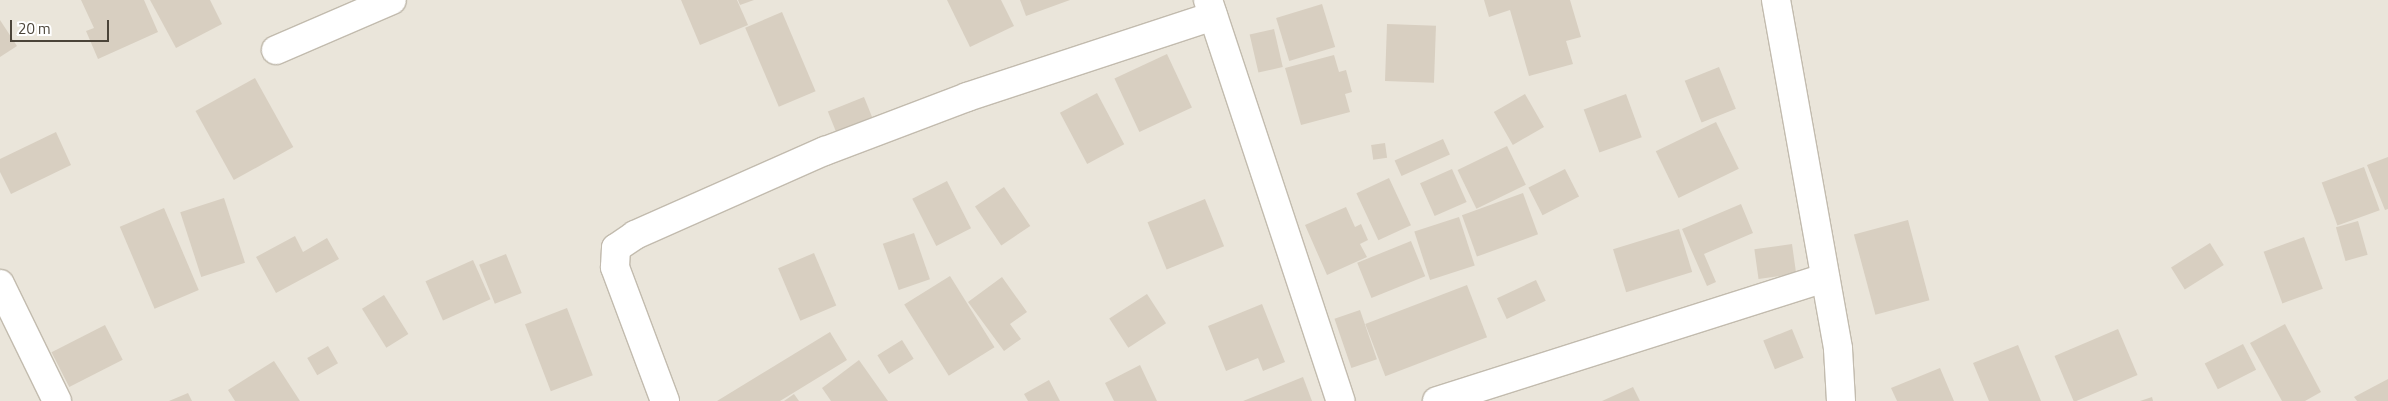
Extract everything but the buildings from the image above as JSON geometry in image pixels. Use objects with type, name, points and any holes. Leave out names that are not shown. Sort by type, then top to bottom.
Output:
[{"type":"street","points":[[276,50],[392,0]]},
{"type":"street","points":[[1776,0],[1838,349],[1841,401]]},
{"type":"street","points":[[665,401],[615,267],[616,248],[635,235],[843,144],[1211,8],[1341,401]]},
{"type":"street","points":[[1437,401],[1825,278]]},
{"type":"street","points":[[0,284],[57,401]]},
{"type":"shaded area","points":[[0,0],[2388,0],[2388,401],[0,401]]}]
